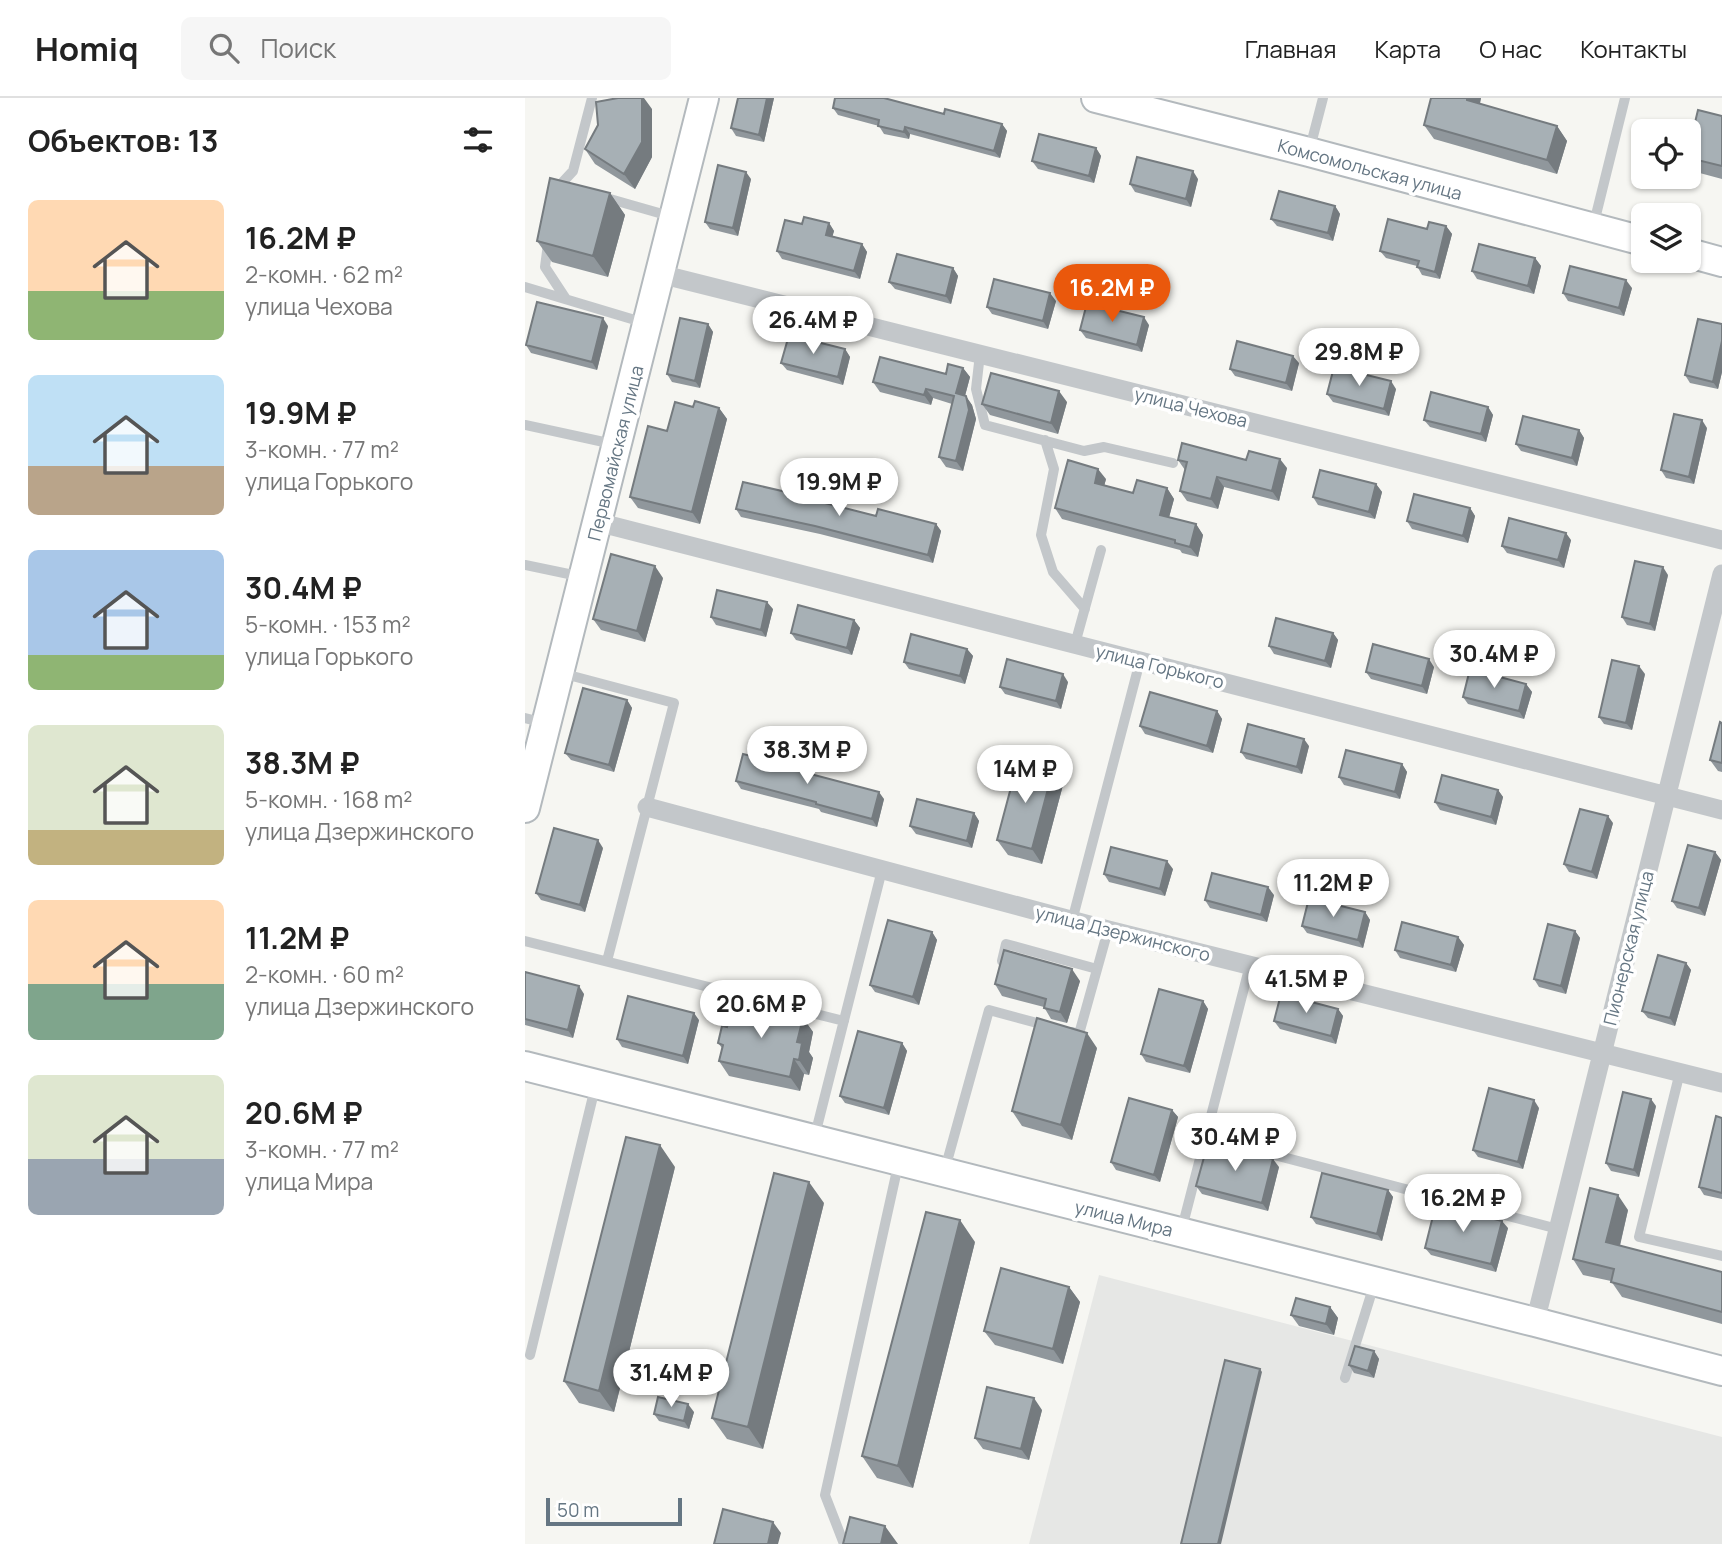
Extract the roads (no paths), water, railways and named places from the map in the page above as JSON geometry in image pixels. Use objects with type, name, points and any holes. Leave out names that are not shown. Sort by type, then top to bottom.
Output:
[{"type":"street","name":"Первомайская улица","points":[[525,808],[536,721],[559,673],[704,98]]},
{"type":"street","name":"Комсомольская улица","points":[[1096,98],[1631,238]]},
{"type":"street","points":[[1701,256],[1722,262]]},
{"type":"street","name":"улица Чехова","points":[[660,274],[1722,540]]},
{"type":"street","name":"улица Горького","points":[[597,522],[1722,810]]},
{"type":"street","name":"Пионерская улица","points":[[1535,1322],[1722,574]]},
{"type":"street","name":"улица Дзержинского","points":[[647,807],[1072,921],[1722,1083]]},
{"type":"street","name":"улица Мира","points":[[525,1066],[1722,1371]]},
{"type":"lane","points":[[573,188],[560,188],[573,171],[592,98]]},
{"type":"lane","points":[[1309,152],[1323,98]]},
{"type":"lane","points":[[1593,228],[1625,98]]},
{"type":"lane","points":[[586,192],[674,218]]},
{"type":"lane","points":[[549,239],[545,268],[566,299]]},
{"type":"lane","points":[[525,287],[647,324]]},
{"type":"lane","points":[[980,354],[976,389],[985,425],[1084,451],[1104,447],[1173,463]]},
{"type":"lane","points":[[525,425],[617,445]]},
{"type":"lane","points":[[1045,440],[1054,469],[1041,534],[1053,572],[1085,609]]},
{"type":"lane","points":[[1075,644],[1101,550]]},
{"type":"lane","points":[[525,565],[583,578]]},
{"type":"lane","points":[[1072,921],[1140,661]]},
{"type":"lane","points":[[559,673],[674,703],[607,961]]},
{"type":"lane","points":[[814,1139],[882,870]]},
{"type":"lane","points":[[1066,1031],[1079,1034],[1108,930]]},
{"type":"lane","points":[[525,941],[844,1021]]},
{"type":"lane","points":[[1000,967],[1006,944],[1097,969]]},
{"type":"lane","points":[[1181,1232],[1250,965]]},
{"type":"lane","points":[[944,1172],[989,1010],[1053,1027]]},
{"type":"lane","points":[[1680,1072],[1639,1237],[1722,1256]]},
{"type":"lane","points":[[530,1355],[596,1084]]},
{"type":"lane","points":[[1206,1137],[1558,1229]]},
{"type":"lane","points":[[843,1544],[825,1494],[899,1161]]},
{"type":"lane","points":[[1345,1378],[1375,1281]]}]
